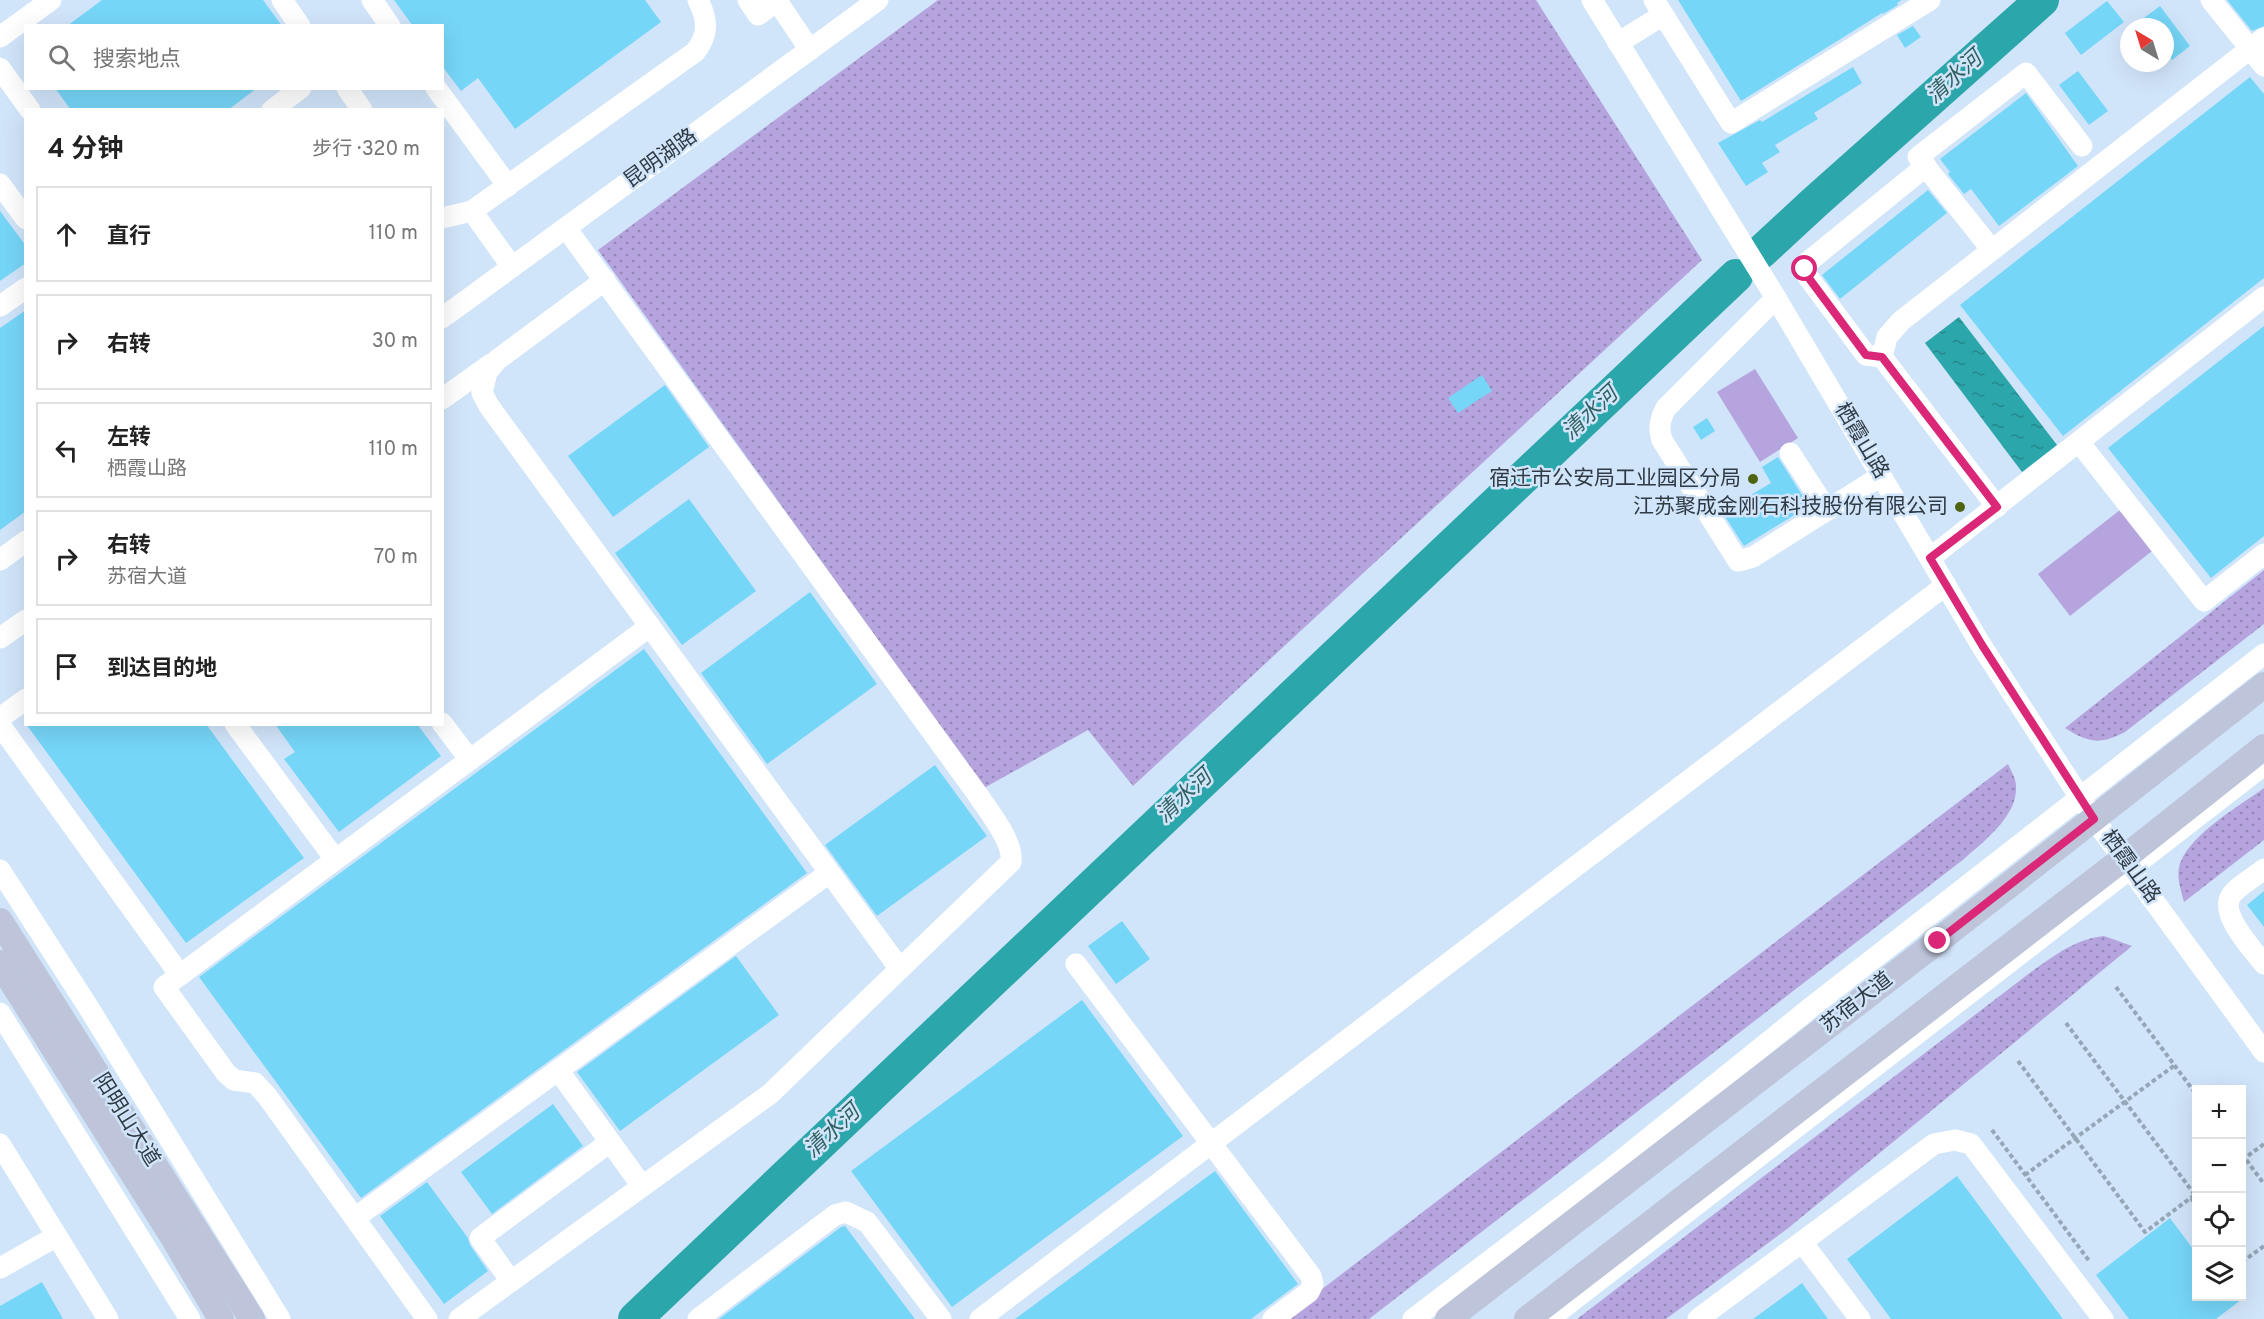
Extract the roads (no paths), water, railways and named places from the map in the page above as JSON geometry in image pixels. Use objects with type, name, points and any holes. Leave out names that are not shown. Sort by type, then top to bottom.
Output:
[{"type":"main road","name":"苏宿大道","points":[[1449,1319],[2264,685]]},
{"type":"main road","points":[[1527,1319],[2127,864],[2264,747]]},
{"type":"main road","name":"阳明山大道","points":[[0,921],[252,1319]]},
{"type":"main road","name":"阳明山大道","points":[[0,963],[171,1234],[221,1319]]},
{"type":"street","points":[[282,0],[299,24]]},
{"type":"street","points":[[372,0],[389,24]]},
{"type":"street","points":[[444,218],[472,211],[695,52],[703,42],[707,27],[698,0]]},
{"type":"street","points":[[748,0],[758,15],[778,0],[810,50]]},
{"type":"street","name":"昆明湖路","points":[[444,317],[878,0]]},
{"type":"street","name":"栖霞山路","points":[[1592,0],[1776,298],[1982,645],[2094,819],[2264,1052]]},
{"type":"street","points":[[1618,43],[1658,7],[1731,123],[1930,0]]},
{"type":"street","points":[[2211,0],[2257,44],[2264,66]]},
{"type":"street","points":[[0,37],[45,2]]},
{"type":"street","points":[[1882,357],[1887,336],[1901,321],[2257,44]]},
{"type":"street","points":[[0,68],[29,108]]},
{"type":"street","points":[[1992,250],[1918,157],[2025,73],[2082,146]]},
{"type":"street","points":[[275,108],[298,90]]},
{"type":"street","points":[[348,90],[361,108]]},
{"type":"street","points":[[437,90],[507,186]]},
{"type":"street","points":[[1926,166],[1808,262],[1805,269],[1808,277],[1866,355],[1882,357],[1997,507]]},
{"type":"street","points":[[0,184],[24,216]]},
{"type":"street","points":[[472,211],[512,267]]},
{"type":"street","points":[[459,1319],[770,1094],[1011,862],[1010,848],[978,795],[566,228]]},
{"type":"street","points":[[444,398],[604,280]]},
{"type":"street","points":[[0,306],[24,289]]},
{"type":"street","points":[[1930,558],[2264,297]]},
{"type":"street","points":[[1776,298],[1666,408],[1660,417],[1660,433],[1668,450],[1738,561],[1745,561],[1753,557],[1881,476]]},
{"type":"street","points":[[497,360],[487,372],[483,383],[482,393],[489,406],[900,969]]},
{"type":"street","points":[[2079,442],[2204,601],[2264,554]]},
{"type":"street","points":[[1790,453],[1827,510]]},
{"type":"street","points":[[0,560],[24,542]]},
{"type":"street","points":[[980,1319],[1946,585]]},
{"type":"street","points":[[0,638],[24,621]]},
{"type":"street","points":[[427,1319],[267,1096],[255,1083],[234,1080],[226,1073],[164,987],[650,626]]},
{"type":"street","points":[[1413,1319],[1613,1167],[1809,1009],[2264,654]]},
{"type":"street","points":[[0,718],[24,700]]},
{"type":"street","points":[[0,726],[180,975]]},
{"type":"street","points":[[236,726],[335,859]]},
{"type":"street","points":[[444,726],[470,760]]},
{"type":"street","points":[[1549,1319],[2127,864],[2264,765]]},
{"type":"street","points":[[2264,869],[2231,895],[2228,907],[2233,922],[2264,964]]},
{"type":"street","points":[[0,870],[87,1005],[280,1319]]},
{"type":"street","points":[[355,1218],[829,873]]},
{"type":"street","points":[[1076,964],[1311,1276],[1313,1284],[1309,1292],[1273,1319]]},
{"type":"street","points":[[0,1013],[190,1319]]},
{"type":"street","points":[[558,1070],[642,1186]]},
{"type":"street","points":[[1698,1319],[1934,1144],[1955,1140],[1971,1144],[2103,1319]]},
{"type":"street","points":[[511,1281],[480,1238],[610,1142]]},
{"type":"street","points":[[0,1144],[108,1319]]},
{"type":"street","points":[[698,1319],[835,1215],[846,1212],[867,1222],[940,1319]]},
{"type":"street","points":[[0,1269],[57,1236]]},
{"type":"street","points":[[1803,1242],[1860,1319]]},
{"type":"water","points":[[1959,317],[2057,445],[2022,472],[1925,343]]},
{"type":"waterway","name":"清水河","points":[[1761,252],[2042,0]]},
{"type":"waterway","name":"清水河","points":[[635,1319],[1736,276]]},
{"type":"place","name":"宿迁市公安局工业园区分局","points":[[1753,479]]},
{"type":"place","name":"江苏聚成金刚石科技股份有限公司","points":[[1960,507]]}]
